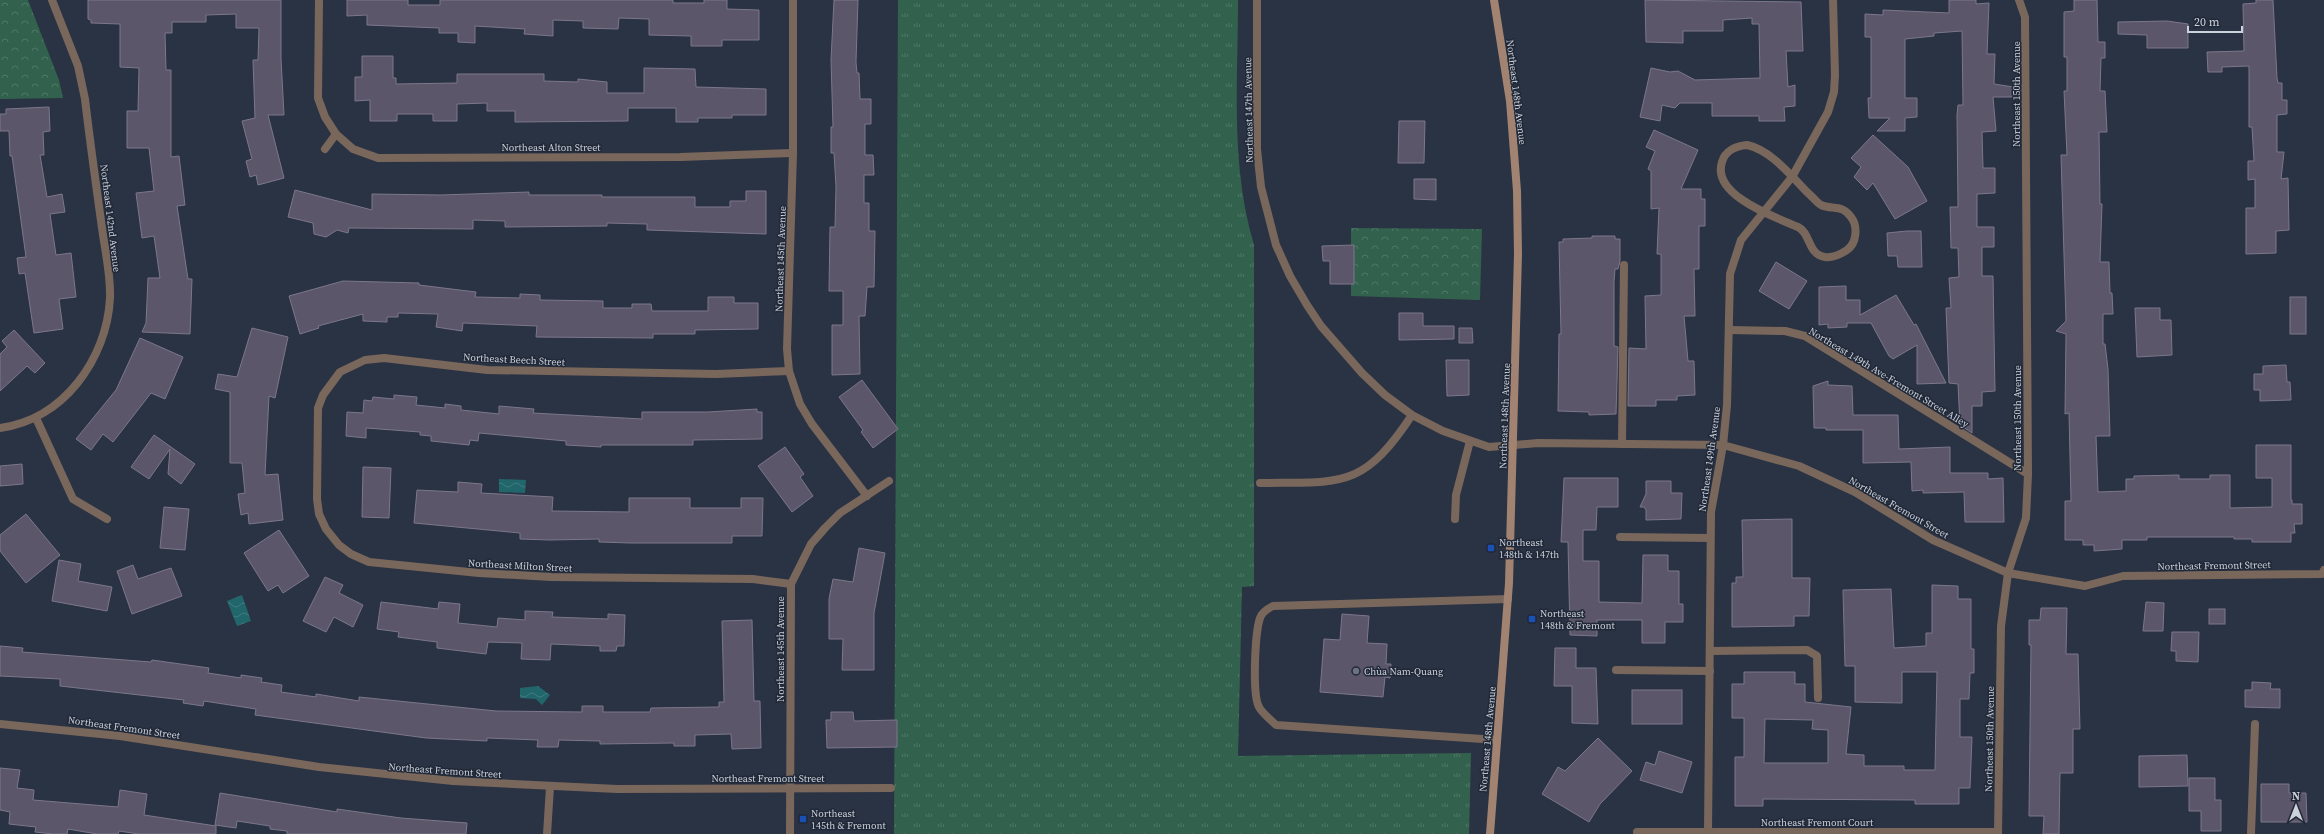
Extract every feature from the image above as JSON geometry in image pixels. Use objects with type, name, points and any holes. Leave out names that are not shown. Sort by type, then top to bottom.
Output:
[{"type":"main road","name":"Northeast 148th Avenue","points":[[1490,834],[1508,599],[1514,445],[1518,254],[1517,191],[1510,101],[1494,0]]},
{"type":"street","name":"Northeast 142nd Avenue","points":[[0,428],[36,418],[62,401],[83,376],[103,340],[110,297],[84,99],[78,66],[52,0]]},
{"type":"street","name":"Northeast Alton Street","points":[[319,0],[318,98],[324,117],[336,134],[353,149],[378,158],[680,157],[793,153]]},
{"type":"street","name":"Northeast 145th Avenue","points":[[793,0],[793,153],[787,349],[789,371],[804,411],[867,496]]},
{"type":"street","name":"Northeast 147th Avenue","points":[[1257,0],[1257,149],[1261,187],[1276,245],[1297,288],[1321,326],[1362,373],[1385,395],[1412,415],[1443,431],[1489,447],[1514,445]]},
{"type":"street","name":"Northeast 149th Avenue","points":[[1708,833],[1711,512],[1723,445],[1730,365],[1730,274],[1734,257],[1741,240],[1792,177],[1828,112],[1834,92],[1834,0]]},
{"type":"street","name":"Northeast 150th Avenue","points":[[1998,833],[2001,626],[2008,573],[2026,518],[2028,474],[2025,17],[2019,0]]},
{"type":"street","points":[[325,149],[336,134]]},
{"type":"street","points":[[1747,145],[1756,147],[1792,177],[1821,205],[1844,210],[1851,217],[1855,225],[1855,237],[1849,249],[1838,256],[1825,257],[1816,254],[1810,247],[1802,229],[1743,200],[1724,184],[1720,170],[1722,161],[1728,152],[1738,146],[1747,145]]},
{"type":"street","points":[[1622,444],[1624,265]]},
{"type":"street","name":"Northeast 149th Ave-Fremont Street Alley","points":[[1729,330],[1785,331],[1805,336],[2028,474]]},
{"type":"street","name":"Northeast Beech Street","points":[[317,464],[316,419],[323,395],[340,372],[350,365],[365,360],[384,358],[494,370],[716,374],[789,371]]},
{"type":"street","points":[[1260,483],[1331,482],[1345,479],[1360,472],[1378,460],[1393,444],[1412,415]]},
{"type":"street","points":[[36,418],[73,499],[107,518]]},
{"type":"street","points":[[1455,519],[1456,495],[1470,441]]},
{"type":"street","name":"Northeast Fremont Street","points":[[1514,445],[1538,443],[1723,445],[1799,466],[1855,492],[1933,540],[2008,573],[2085,586],[2123,576],[2323,572]]},
{"type":"street","name":"Northeast Milton Street","points":[[317,464],[317,499],[320,514],[326,529],[339,544],[351,554],[369,562],[479,573],[552,577],[753,579],[791,584]]},
{"type":"street","name":"Northeast 145th Avenue","points":[[790,834],[789,613],[791,584],[811,544],[825,528],[840,513],[889,482]]},
{"type":"street","points":[[1620,537],[1710,538]]},
{"type":"street","points":[[1497,740],[1276,725],[1259,707],[1255,687],[1256,662],[1260,618],[1265,610],[1273,606],[1288,604],[1508,599]]},
{"type":"street","points":[[1710,651],[1807,650],[1817,656],[1818,698]]},
{"type":"street","points":[[1616,670],[1710,671]]},
{"type":"street","name":"Northeast Fremont Street","points":[[0,724],[127,737],[319,767],[389,776],[550,787],[891,788]]},
{"type":"street","points":[[2251,834],[2254,724]]},
{"type":"street","points":[[547,834],[550,787]]},
{"type":"street","name":"Northeast Fremont Court","points":[[1637,832],[1998,833]]},
{"type":"green space","points":[[0,0],[28,0],[59,80],[63,98],[0,99]]},
{"type":"green space","points":[[898,0],[1238,0],[1238,154],[1246,215],[1254,245],[1254,586],[1242,587],[1238,756],[1471,753],[1469,834],[894,834]]},
{"type":"green space","points":[[1351,228],[1482,229],[1480,300],[1351,296]]},
{"type":"water","points":[[499,479],[526,480],[525,493],[499,492]]},
{"type":"water","points":[[242,595],[251,621],[237,626],[227,601]]},
{"type":"water","points":[[538,686],[550,695],[542,705],[536,699],[520,698],[520,688]]},
{"type":"building","points":[[88,0],[281,0],[281,59],[284,115],[268,115],[284,178],[258,185],[256,175],[250,177],[246,161],[252,159],[242,121],[255,118],[253,60],[258,60],[259,28],[236,28],[236,14],[206,15],[206,22],[172,22],[172,33],[165,33],[166,70],[171,70],[171,157],[179,156],[185,205],[177,206],[188,279],[192,279],[190,334],[142,332],[146,323],[148,278],[160,278],[154,236],[142,238],[136,193],[154,191],[149,148],[127,148],[127,111],[138,111],[139,68],[120,67],[120,24],[91,23],[91,20],[88,19]]},
{"type":"building","points":[[347,0],[408,0],[408,5],[440,5],[440,0],[673,0],[673,3],[704,3],[704,0],[727,0],[727,9],[759,10],[759,40],[722,40],[722,46],[691,46],[691,36],[649,35],[649,19],[619,18],[618,29],[583,28],[583,21],[553,20],[553,36],[524,34],[525,29],[475,26],[475,43],[458,42],[458,33],[439,33],[439,28],[367,25],[367,15],[347,16]]},
{"type":"building","points":[[834,0],[858,0],[857,73],[859,73],[860,99],[871,99],[871,124],[865,124],[865,155],[873,155],[874,175],[864,175],[864,203],[869,203],[869,231],[875,231],[874,287],[867,287],[865,316],[859,316],[860,374],[832,375],[832,325],[843,325],[843,291],[829,291],[830,227],[835,227],[836,187],[834,153],[831,153],[831,127],[833,127],[831,60]]},
{"type":"building","points":[[1645,0],[1801,2],[1803,51],[1786,51],[1788,87],[1795,85],[1795,106],[1784,107],[1785,121],[1759,121],[1759,116],[1712,116],[1712,103],[1680,103],[1675,108],[1662,105],[1660,121],[1640,117],[1651,68],[1670,72],[1678,71],[1695,80],[1760,78],[1759,24],[1752,24],[1752,18],[1723,20],[1723,31],[1683,31],[1683,43],[1646,42]]},
{"type":"building","points":[[1949,0],[1976,0],[1976,4],[1989,3],[1987,54],[1995,54],[1994,84],[2020,88],[2020,97],[1993,97],[1996,131],[1982,132],[1983,168],[1995,168],[1995,193],[1977,194],[1977,227],[1994,227],[1994,247],[1982,247],[1982,276],[1993,276],[1995,391],[1982,392],[1982,406],[1972,406],[1972,433],[1960,425],[1958,384],[1949,383],[1946,308],[1951,308],[1949,278],[1959,277],[1958,248],[1951,248],[1950,207],[1958,207],[1957,115],[1958,105],[1963,105],[1962,31],[1934,33],[1934,36],[1905,39],[1905,98],[1917,98],[1917,117],[1905,118],[1905,131],[1877,131],[1890,118],[1869,118],[1868,98],[1871,98],[1871,37],[1865,37],[1865,14],[1883,15],[1883,10],[1949,13]]},
{"type":"building","points":[[2074,0],[2097,0],[2098,42],[2105,42],[2105,58],[2101,58],[2100,91],[2105,91],[2107,132],[2099,132],[2100,204],[2102,204],[2100,262],[2109,262],[2110,293],[2112,293],[2113,314],[2103,314],[2103,344],[2105,344],[2108,369],[2110,436],[2096,436],[2098,492],[2126,491],[2126,479],[2134,479],[2134,476],[2179,475],[2179,479],[2210,479],[2210,475],[2230,475],[2230,508],[2272,507],[2272,478],[2256,478],[2256,445],[2291,445],[2291,500],[2292,504],[2302,504],[2302,524],[2294,524],[2295,533],[2291,533],[2291,542],[2252,542],[2252,539],[2234,539],[2234,537],[2147,537],[2147,540],[2122,540],[2122,549],[2094,551],[2094,545],[2083,545],[2083,540],[2065,540],[2065,501],[2071,501],[2069,413],[2065,414],[2066,334],[2056,331],[2066,321],[2061,155],[2067,155],[2064,91],[2067,91],[2067,57],[2064,57],[2064,12],[2074,11]]},
{"type":"building","points":[[2256,0],[2273,0],[2277,78],[2278,83],[2282,83],[2282,100],[2287,100],[2287,114],[2277,115],[2277,152],[2284,152],[2281,179],[2288,178],[2289,230],[2276,231],[2276,253],[2246,254],[2246,208],[2255,208],[2255,179],[2248,180],[2248,161],[2254,161],[2252,127],[2249,127],[2249,66],[2222,67],[2222,72],[2208,72],[2207,52],[2244,51],[2243,4],[2256,3]]},
{"type":"building","points":[[2167,21],[2188,24],[2188,48],[2147,48],[2147,35],[2118,34],[2118,22]]},
{"type":"building","points":[[362,56],[393,56],[393,78],[396,78],[396,84],[457,83],[457,74],[544,74],[544,81],[578,82],[578,79],[607,82],[607,93],[644,93],[644,68],[695,69],[696,87],[766,89],[766,115],[732,115],[732,118],[698,118],[698,122],[676,122],[676,108],[628,108],[628,121],[515,122],[515,111],[487,111],[487,103],[457,104],[457,121],[433,121],[433,114],[397,114],[397,121],[370,121],[370,100],[355,101],[355,77],[362,77]]},
{"type":"building","points":[[49,107],[50,131],[43,132],[44,155],[40,155],[47,197],[62,194],[65,212],[50,214],[56,255],[71,253],[76,297],[59,299],[63,329],[34,333],[25,273],[19,274],[17,258],[26,257],[12,156],[10,156],[9,131],[0,131],[0,114],[6,114],[6,109]]},
{"type":"building","points":[[1399,121],[1425,121],[1424,163],[1398,163]]},
{"type":"building","points":[[1654,130],[1698,150],[1681,189],[1701,189],[1701,199],[1705,199],[1705,226],[1699,226],[1699,269],[1694,269],[1695,316],[1684,316],[1688,361],[1694,361],[1695,395],[1677,396],[1677,400],[1656,400],[1656,406],[1628,406],[1629,348],[1646,349],[1645,296],[1661,295],[1661,254],[1657,254],[1659,208],[1651,209],[1651,171],[1648,169],[1655,151],[1646,147]]},
{"type":"building","points":[[1873,135],[1908,167],[1927,201],[1895,219],[1873,183],[1867,190],[1854,177],[1861,167],[1851,158]]},
{"type":"building","points":[[1414,179],[1436,179],[1436,200],[1414,199]]},
{"type":"building","points":[[295,190],[372,210],[372,194],[441,195],[529,192],[529,195],[695,197],[695,207],[730,207],[730,201],[746,201],[746,191],[766,191],[766,234],[647,230],[647,224],[607,223],[607,226],[505,227],[505,221],[473,220],[473,229],[349,228],[348,233],[337,230],[326,237],[314,234],[313,223],[288,217]]},
{"type":"building","points":[[1921,231],[1922,267],[1898,267],[1897,256],[1888,256],[1887,233]]},
{"type":"building","points":[[1592,236],[1615,236],[1615,239],[1620,239],[1620,261],[1618,269],[1615,269],[1614,282],[1614,346],[1618,347],[1616,414],[1589,415],[1589,412],[1558,411],[1559,334],[1561,334],[1559,242],[1563,242],[1563,239],[1592,238]]},
{"type":"building","points":[[1354,245],[1354,284],[1330,284],[1330,261],[1323,261],[1322,246]]},
{"type":"building","points":[[1776,262],[1807,281],[1789,309],[1759,291]]},
{"type":"building","points":[[343,281],[419,283],[419,285],[476,292],[475,297],[520,298],[520,294],[540,295],[540,300],[603,301],[603,308],[632,308],[632,304],[651,304],[652,311],[708,311],[708,297],[734,297],[734,303],[758,303],[758,329],[695,330],[695,334],[653,334],[653,338],[536,337],[537,326],[463,323],[462,331],[436,327],[438,314],[398,313],[398,317],[387,317],[387,322],[363,321],[363,314],[318,326],[319,328],[300,334],[289,296]]},
{"type":"building","points":[[1846,286],[1846,300],[1860,300],[1860,315],[1896,295],[1914,325],[1916,324],[1946,383],[1917,384],[1917,345],[1893,359],[1889,356],[1871,323],[1847,323],[1847,327],[1828,328],[1828,324],[1819,325],[1819,287]]},
{"type":"building","points":[[2290,297],[2306,297],[2306,334],[2290,334]]},
{"type":"building","points":[[2135,308],[2160,308],[2160,320],[2171,320],[2172,355],[2137,357]]},
{"type":"building","points":[[1399,313],[1423,313],[1423,326],[1454,326],[1454,339],[1399,340]]},
{"type":"building","points":[[252,328],[288,337],[275,398],[269,396],[265,475],[278,474],[283,520],[249,524],[248,513],[241,515],[238,494],[245,493],[242,463],[230,463],[230,392],[215,389],[218,374],[237,377]]},
{"type":"building","points":[[1459,328],[1472,328],[1473,343],[1459,343]]},
{"type":"building","points":[[14,330],[45,363],[35,373],[27,366],[0,391],[0,354],[7,347],[2,341]]},
{"type":"building","points":[[140,338],[183,357],[165,399],[151,393],[113,442],[103,434],[91,450],[76,439],[116,390]]},
{"type":"building","points":[[1446,360],[1469,360],[1469,395],[1447,396]]},
{"type":"building","points":[[2286,365],[2287,382],[2290,382],[2291,400],[2260,401],[2260,390],[2254,390],[2254,374],[2263,374],[2263,366]]},
{"type":"building","points":[[862,380],[898,429],[873,448],[861,432],[863,430],[839,397]]},
{"type":"building","points":[[1828,381],[1828,385],[1852,386],[1853,415],[1898,415],[1899,449],[1950,447],[1950,473],[1988,473],[1988,479],[2003,478],[2004,522],[1965,522],[1964,492],[1923,493],[1923,490],[1912,491],[1911,462],[1863,463],[1863,430],[1826,430],[1826,428],[1814,428],[1813,386]]},
{"type":"building","points":[[394,395],[417,397],[416,405],[445,408],[445,404],[461,406],[461,410],[499,414],[499,406],[534,409],[533,413],[642,419],[642,412],[708,412],[757,409],[757,412],[762,412],[762,439],[693,440],[693,445],[601,445],[601,447],[566,445],[566,441],[479,433],[478,441],[470,440],[469,445],[431,441],[431,436],[420,435],[420,432],[366,428],[366,438],[346,436],[347,412],[363,413],[364,400],[372,401],[373,397],[394,399]]},
{"type":"building","points":[[154,435],[195,464],[181,484],[168,474],[170,449],[149,479],[131,467]]},
{"type":"building","points":[[785,447],[804,474],[800,477],[813,496],[792,512],[758,466]]},
{"type":"building","points":[[22,464],[23,484],[0,486],[0,466]]},
{"type":"building","points":[[363,467],[391,468],[389,518],[362,517]]},
{"type":"building","points":[[1564,478],[1618,478],[1618,507],[1597,507],[1596,530],[1583,530],[1583,561],[1599,561],[1599,602],[1642,603],[1643,555],[1668,555],[1668,571],[1679,571],[1679,604],[1683,604],[1683,622],[1665,622],[1665,643],[1642,643],[1642,620],[1597,620],[1597,636],[1570,635],[1568,542],[1561,542]]},
{"type":"building","points":[[1646,481],[1671,481],[1671,493],[1682,493],[1681,519],[1646,520],[1646,510],[1644,507],[1640,507],[1646,494]]},
{"type":"building","points":[[458,482],[482,484],[481,493],[553,497],[552,511],[629,512],[629,498],[690,498],[690,508],[741,508],[741,498],[763,498],[762,536],[732,536],[732,543],[599,542],[599,539],[520,539],[520,533],[414,523],[417,490],[458,492]]},
{"type":"building","points":[[164,507],[189,509],[185,550],[160,548]]},
{"type":"building","points":[[26,514],[60,555],[26,583],[0,551],[0,535]]},
{"type":"building","points":[[1792,519],[1792,578],[1810,578],[1809,616],[1794,616],[1794,626],[1732,627],[1732,583],[1736,583],[1736,577],[1743,577],[1742,520]]},
{"type":"building","points":[[279,530],[309,576],[283,593],[278,585],[268,591],[244,553]]},
{"type":"building","points":[[859,548],[885,553],[874,613],[874,670],[842,670],[843,639],[829,639],[829,599],[833,579],[853,582]]},
{"type":"building","points":[[59,560],[81,564],[78,581],[112,587],[107,611],[52,601]]},
{"type":"building","points":[[133,565],[138,579],[171,568],[182,596],[132,614],[117,571]]},
{"type":"building","points":[[325,577],[343,585],[339,593],[363,605],[353,627],[334,617],[326,632],[303,621]]},
{"type":"building","points":[[1932,585],[1958,586],[1958,599],[1971,599],[1971,649],[1974,649],[1974,673],[1970,673],[1969,699],[1960,699],[1960,737],[1972,737],[1970,788],[1959,788],[1959,804],[1915,804],[1915,800],[1763,799],[1763,806],[1735,806],[1735,757],[1744,757],[1744,718],[1732,718],[1732,684],[1744,684],[1744,672],[1795,672],[1795,684],[1805,684],[1805,702],[1851,707],[1846,754],[1864,755],[1864,766],[1904,766],[1904,770],[1935,770],[1937,672],[1902,672],[1902,703],[1855,702],[1855,666],[1845,666],[1843,590],[1891,589],[1894,648],[1926,646],[1926,633],[1932,633]],"holes":[[[1765,719],[1813,720],[1812,729],[1828,730],[1828,763],[1764,763]]]},
{"type":"building","points":[[381,602],[438,609],[439,602],[460,604],[458,623],[497,627],[498,618],[525,620],[525,611],[553,612],[552,617],[608,619],[608,614],[625,615],[624,646],[617,646],[616,651],[600,651],[600,646],[551,644],[550,660],[521,659],[522,643],[488,642],[486,654],[437,648],[437,642],[398,637],[399,632],[377,629]]},
{"type":"building","points":[[2146,602],[2164,603],[2163,631],[2143,631]]},
{"type":"building","points":[[2041,608],[2067,608],[2066,654],[2078,654],[2080,729],[2073,729],[2073,773],[2060,773],[2059,834],[2043,834],[2044,816],[2029,816],[2031,645],[2029,645],[2029,620],[2040,620]]},
{"type":"building","points":[[2209,609],[2225,609],[2225,624],[2209,624]]},
{"type":"building","name":"Chùa Nam-Quang","points":[[1342,614],[1369,616],[1367,643],[1387,644],[1386,664],[1391,664],[1390,678],[1385,677],[1383,697],[1320,692],[1324,639],[1340,640]]},
{"type":"building","points":[[752,620],[754,701],[760,701],[761,748],[732,749],[731,734],[695,735],[695,746],[674,746],[674,743],[600,744],[600,741],[559,740],[558,747],[537,747],[538,740],[487,738],[487,741],[426,738],[255,715],[256,709],[204,701],[203,706],[183,703],[184,700],[60,686],[60,679],[0,676],[0,646],[23,648],[22,652],[151,662],[152,660],[209,668],[208,673],[241,678],[241,675],[262,678],[261,682],[282,685],[281,692],[316,697],[316,694],[359,701],[359,697],[496,711],[582,712],[582,706],[603,706],[603,712],[650,712],[651,708],[719,707],[719,702],[724,702],[722,621]]},
{"type":"building","points":[[2172,632],[2199,632],[2198,662],[2176,661],[2176,651],[2171,651]]},
{"type":"building","points":[[1555,648],[1576,648],[1576,668],[1596,668],[1598,724],[1572,723],[1572,686],[1554,686]]},
{"type":"building","points":[[2252,682],[2271,683],[2270,689],[2280,689],[2280,708],[2245,707],[2245,690],[2252,690]]},
{"type":"building","points":[[1632,690],[1682,690],[1682,724],[1632,724]]},
{"type":"building","points":[[831,712],[853,712],[854,721],[897,720],[897,747],[827,748],[826,720],[831,720]]},
{"type":"building","points":[[1598,738],[1632,771],[1600,804],[1589,822],[1542,794],[1558,767],[1565,771]]},
{"type":"building","points":[[1659,751],[1692,762],[1682,793],[1640,780],[1646,762],[1655,765]]},
{"type":"building","points":[[2187,755],[2188,786],[2139,787],[2139,756]]},
{"type":"building","points":[[0,768],[20,770],[17,788],[34,790],[33,800],[118,807],[120,790],[147,794],[144,815],[216,826],[216,834],[139,834],[119,831],[118,834],[97,834],[68,829],[67,834],[35,832],[36,827],[9,824],[10,812],[0,810]]},
{"type":"building","points":[[2189,778],[2215,778],[2215,800],[2221,800],[2221,831],[2201,831],[2201,811],[2189,811]]},
{"type":"building","points":[[2261,784],[2289,784],[2289,793],[2306,793],[2307,822],[2261,822]]},
{"type":"building","points":[[220,793],[337,812],[337,809],[401,818],[467,823],[466,834],[287,834],[287,831],[270,829],[270,826],[237,821],[236,828],[215,825]]},
{"type":"place","name":"Northeast 148th & 147th","points":[[1491,548]]},
{"type":"place","name":"Northeast 148th & Fremont","points":[[1532,619]]},
{"type":"place","name":"Chùa Nam-Quang","points":[[1356,671]]},
{"type":"place","name":"Northeast 145th & Fremont","points":[[803,819]]}]
